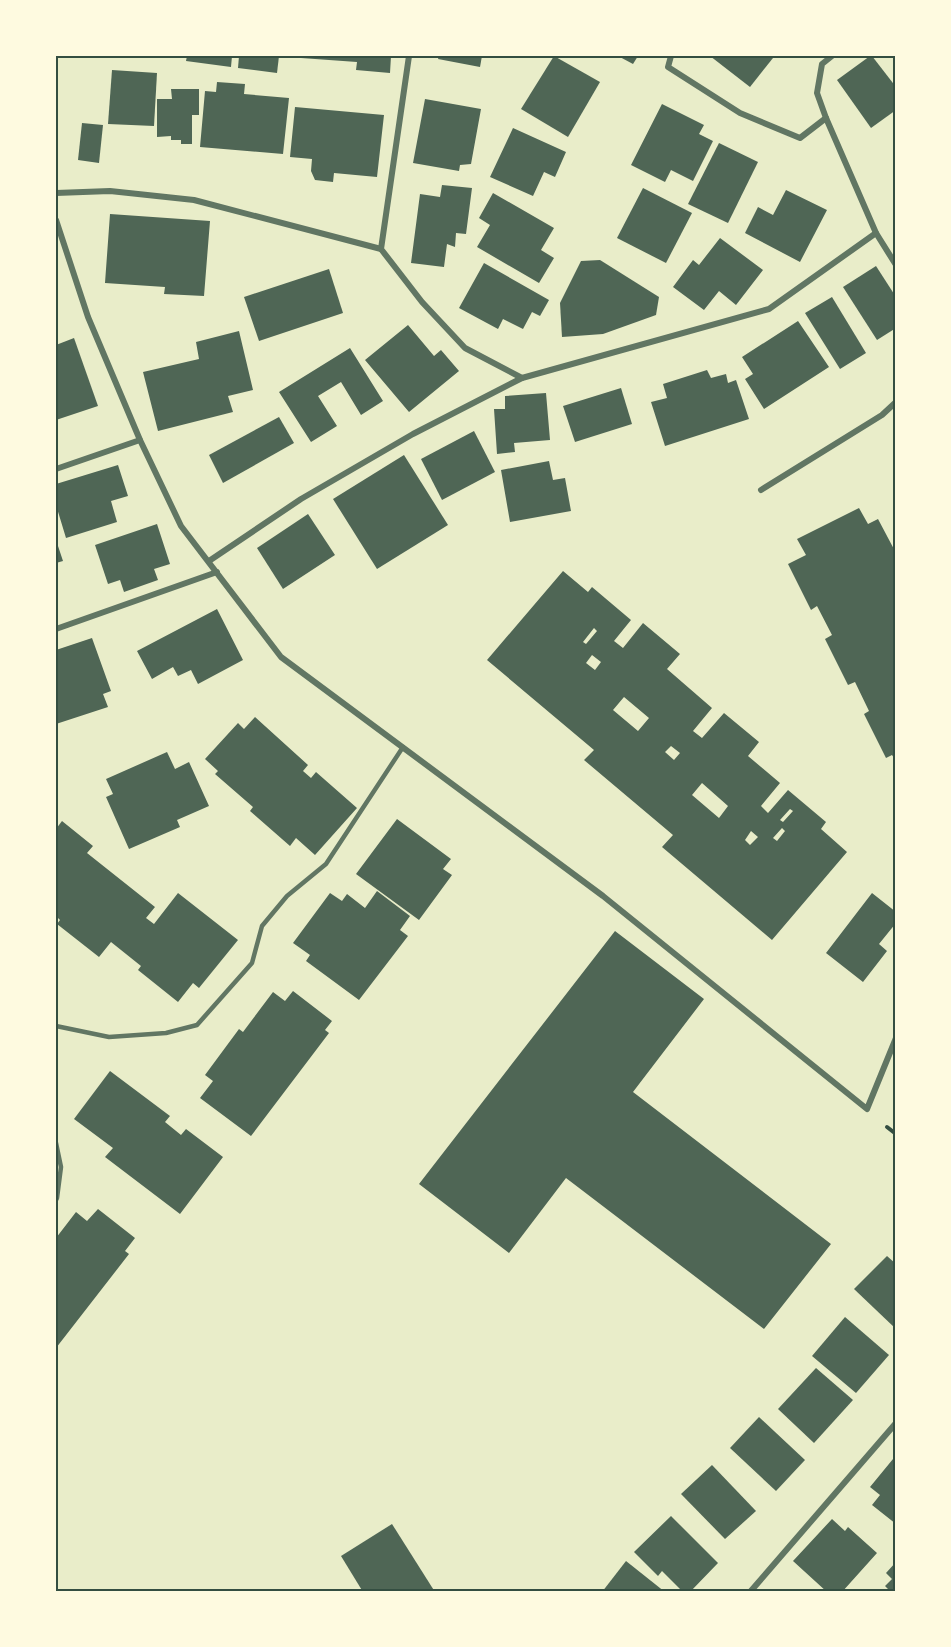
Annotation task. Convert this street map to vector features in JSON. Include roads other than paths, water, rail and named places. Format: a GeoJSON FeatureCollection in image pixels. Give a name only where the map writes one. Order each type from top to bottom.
{"type":"FeatureCollection","features":[{"type":"Feature","properties":{"kind":"street"},"geometry":{"type":"LineString","coordinates":[[381,249],[409,56]]}},
{"type":"Feature","properties":{"kind":"street"},"geometry":{"type":"LineString","coordinates":[[671,56],[668,67],[740,113],[800,138],[826,118]]}},
{"type":"Feature","properties":{"kind":"street"},"geometry":{"type":"LineString","coordinates":[[832,56],[822,64],[817,93],[876,233],[896,265]]}},
{"type":"Feature","properties":{"kind":"street"},"geometry":{"type":"LineString","coordinates":[[56,193],[110,191],[194,200],[381,249],[422,302],[465,348],[522,378]]}},
{"type":"Feature","properties":{"kind":"street"},"geometry":{"type":"LineString","coordinates":[[56,220],[88,317],[140,440],[181,526],[281,657],[603,896],[867,1109],[896,1038]]}},
{"type":"Feature","properties":{"kind":"street"},"geometry":{"type":"LineString","coordinates":[[209,561],[301,499],[412,434],[522,378],[769,309],[876,233]]}},
{"type":"Feature","properties":{"kind":"street"},"geometry":{"type":"LineString","coordinates":[[761,490],[882,415],[896,402]]}},
{"type":"Feature","properties":{"kind":"street"},"geometry":{"type":"LineString","coordinates":[[56,469],[140,440]]}},
{"type":"Feature","properties":{"kind":"street"},"geometry":{"type":"LineString","coordinates":[[56,629],[217,572]]}},
{"type":"Feature","properties":{"kind":"street"},"geometry":{"type":"LineString","coordinates":[[750,1592],[896,1423]]}},
{"type":"Feature","properties":{"kind":"lane"},"geometry":{"type":"LineString","coordinates":[[56,1026],[109,1037],[166,1033],[197,1025],[252,963],[262,926],[287,896],[326,864],[403,747]]}},
{"type":"Feature","properties":{"kind":"lane"},"geometry":{"type":"LineString","coordinates":[[56,1143],[61,1167],[56,1200]]}}]}
